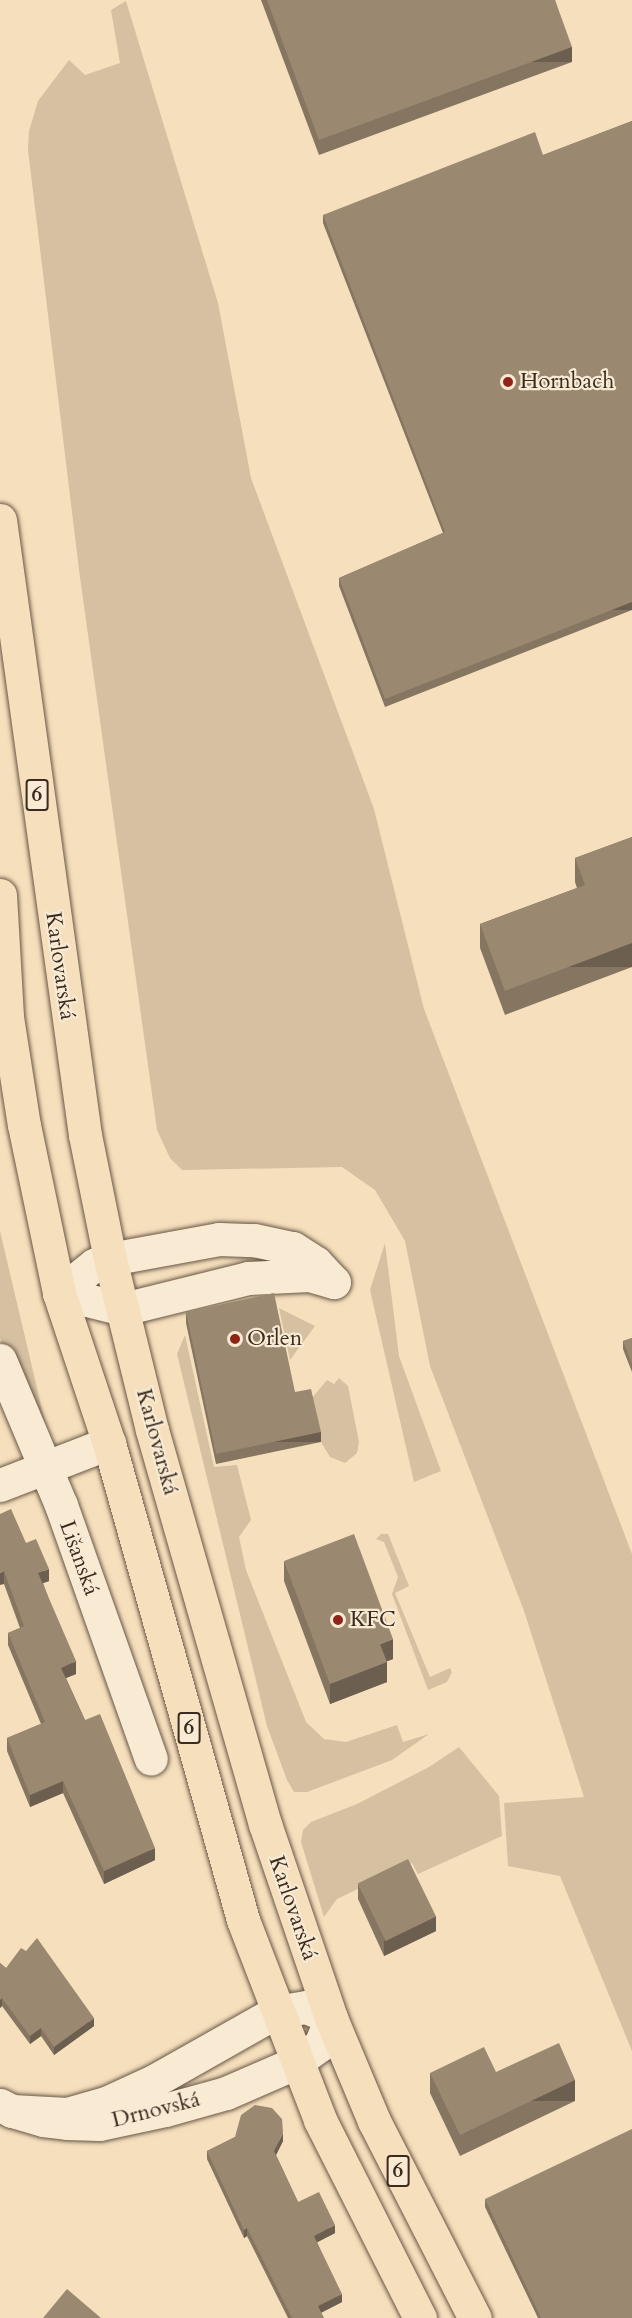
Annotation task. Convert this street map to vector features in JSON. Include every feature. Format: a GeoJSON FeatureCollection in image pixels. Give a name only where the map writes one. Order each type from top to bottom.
{"type":"FeatureCollection","features":[{"type":"Feature","properties":{"kind":"main road","name":"Karlovarská"},"geometry":{"type":"LineString","coordinates":[[0,520],[66,1019],[110,1259],[152,1430],[247,1762],[331,2018],[374,2121],[475,2318]]}},
{"type":"Feature","properties":{"kind":"main road","name":"Karlovarská"},"geometry":{"type":"LineString","coordinates":[[0,895],[7,1017],[24,1125],[59,1293],[109,1443],[243,1920],[295,2063],[381,2247],[420,2318]]}},
{"type":"Feature","properties":{"kind":"street"},"geometry":{"type":"LineString","coordinates":[[219,1239],[254,1240],[293,1248],[316,1263],[334,1282],[309,1275],[248,1278],[123,1309],[59,1293],[94,1265],[110,1259],[219,1239]]}},
{"type":"Feature","properties":{"kind":"street","name":"Lišanská"},"geometry":{"type":"LineString","coordinates":[[0,1360],[45,1468],[151,1759]]}},
{"type":"Feature","properties":{"kind":"street"},"geometry":{"type":"LineString","coordinates":[[0,1485],[109,1443]]}},
{"type":"Feature","properties":{"kind":"street"},"geometry":{"type":"LineString","coordinates":[[276,2012],[306,2007],[331,2018]]}},
{"type":"Feature","properties":{"kind":"street","name":"Drnovská"},"geometry":{"type":"LineString","coordinates":[[6,2108],[67,2114],[106,2103],[156,2080],[276,2012]]}},
{"type":"Feature","properties":{"kind":"street","name":"Drnovská"},"geometry":{"type":"LineString","coordinates":[[6,2108],[68,2123],[129,2119],[226,2093],[295,2063],[321,2044],[331,2018]]}},
{"type":"Feature","properties":{"kind":"shaded area"},"geometry":{"type":"Polygon","coordinates":[[[126,1],[218,303],[251,478],[374,809],[424,1009],[632,1554],[632,2051],[560,1876],[508,1866],[504,1803],[584,1797],[524,1611],[430,1366],[405,1241],[375,1190],[342,1167],[182,1170],[170,1158],[157,1130],[79,570],[28,150],[29,131],[38,101],[69,60],[85,75],[120,63],[111,10],[126,1]]]}},
{"type":"Feature","properties":{"kind":"shaded area"},"geometry":{"type":"Polygon","coordinates":[[[0,1231],[49,1439],[41,1441],[0,1338],[0,1231]]]}},
{"type":"Feature","properties":{"kind":"shaded area"},"geometry":{"type":"Polygon","coordinates":[[[385,1243],[399,1356],[441,1471],[414,1482],[370,1290],[385,1243]]]}},
{"type":"Feature","properties":{"kind":"shaded area"},"geometry":{"type":"Polygon","coordinates":[[[279,1308],[315,1326],[290,1360],[279,1308]]]}},
{"type":"Feature","properties":{"kind":"shaded area"},"geometry":{"type":"Polygon","coordinates":[[[185,1335],[214,1467],[237,1465],[251,1520],[239,1537],[246,1570],[306,1722],[324,1739],[346,1742],[397,1725],[403,1742],[429,1734],[392,1760],[307,1792],[294,1792],[287,1780],[267,1726],[177,1354],[185,1335]]]}},
{"type":"Feature","properties":{"kind":"shaded area"},"geometry":{"type":"Polygon","coordinates":[[[339,1378],[348,1386],[359,1442],[357,1453],[345,1463],[330,1457],[321,1442],[311,1399],[327,1380],[334,1384],[339,1378]]]}},
{"type":"Feature","properties":{"kind":"shaded area"},"geometry":{"type":"Polygon","coordinates":[[[381,1534],[388,1534],[409,1586],[395,1593],[430,1677],[450,1668],[452,1672],[447,1682],[428,1690],[392,1594],[398,1577],[384,1542],[376,1539],[381,1534]]]}},
{"type":"Feature","properties":{"kind":"shaded area"},"geometry":{"type":"Polygon","coordinates":[[[459,1747],[499,1796],[502,1836],[418,1874],[412,1863],[337,1899],[324,1917],[301,1842],[303,1830],[311,1822],[357,1804],[429,1767],[459,1747]]]}},
{"type":"Feature","properties":{"kind":"building"},"geometry":{"type":"Polygon","coordinates":[[[267,0],[555,0],[572,47],[319,140],[267,0]]]}},
{"type":"Feature","properties":{"kind":"building","name":"Hornbach"},"geometry":{"type":"Polygon","coordinates":[[[632,121],[632,602],[385,699],[339,578],[445,532],[323,215],[535,132],[543,155],[632,121]]]}},
{"type":"Feature","properties":{"kind":"building"},"geometry":{"type":"Polygon","coordinates":[[[632,837],[632,943],[505,991],[480,924],[585,885],[575,858],[632,837]]]}},
{"type":"Feature","properties":{"kind":"building"},"geometry":{"type":"Polygon","coordinates":[[[274,1293],[295,1392],[311,1389],[321,1432],[216,1454],[186,1312],[274,1293]]]}},
{"type":"Feature","properties":{"kind":"building"},"geometry":{"type":"Polygon","coordinates":[[[632,1338],[632,1364],[623,1341],[632,1338]]]}},
{"type":"Feature","properties":{"kind":"building"},"geometry":{"type":"Polygon","coordinates":[[[11,1509],[26,1543],[36,1539],[49,1569],[38,1573],[76,1661],[61,1668],[85,1720],[100,1714],[155,1848],[104,1871],[63,1781],[30,1795],[7,1738],[45,1722],[8,1633],[24,1626],[4,1571],[0,1573],[0,1514],[11,1509]]]}},
{"type":"Feature","properties":{"kind":"building","name":"KFC"},"geometry":{"type":"Polygon","coordinates":[[[354,1534],[393,1639],[380,1644],[387,1662],[330,1684],[284,1561],[354,1534]]]}},
{"type":"Feature","properties":{"kind":"building"},"geometry":{"type":"Polygon","coordinates":[[[408,1859],[436,1917],[386,1941],[358,1884],[408,1859]]]}},
{"type":"Feature","properties":{"kind":"building"},"geometry":{"type":"Polygon","coordinates":[[[37,1938],[94,2018],[54,2047],[41,2028],[30,2036],[2,1998],[0,2000],[0,1963],[6,1968],[21,1948],[26,1951],[37,1938]]]}},
{"type":"Feature","properties":{"kind":"building"},"geometry":{"type":"Polygon","coordinates":[[[559,2043],[575,2080],[460,2135],[430,2073],[484,2047],[496,2072],[559,2043]]]}},
{"type":"Feature","properties":{"kind":"building"},"geometry":{"type":"Polygon","coordinates":[[[255,2105],[272,2108],[282,2119],[283,2133],[274,2151],[298,2202],[319,2192],[335,2225],[314,2236],[342,2294],[318,2306],[324,2318],[292,2318],[247,2228],[244,2230],[207,2151],[235,2137],[241,2115],[255,2105]]]}},
{"type":"Feature","properties":{"kind":"building"},"geometry":{"type":"Polygon","coordinates":[[[632,2129],[632,2318],[541,2318],[485,2199],[632,2129]]]}},
{"type":"Feature","properties":{"kind":"building"},"geometry":{"type":"Polygon","coordinates":[[[67,2289],[101,2318],[43,2318],[67,2289]]]}},
{"type":"Feature","properties":{"kind":"place","name":"Hornbach"},"geometry":{"type":"Point","coordinates":[508,382]}},
{"type":"Feature","properties":{"kind":"place","name":"Orlen"},"geometry":{"type":"Point","coordinates":[235,1339]}},
{"type":"Feature","properties":{"kind":"place","name":"KFC"},"geometry":{"type":"Point","coordinates":[338,1620]}}]}
